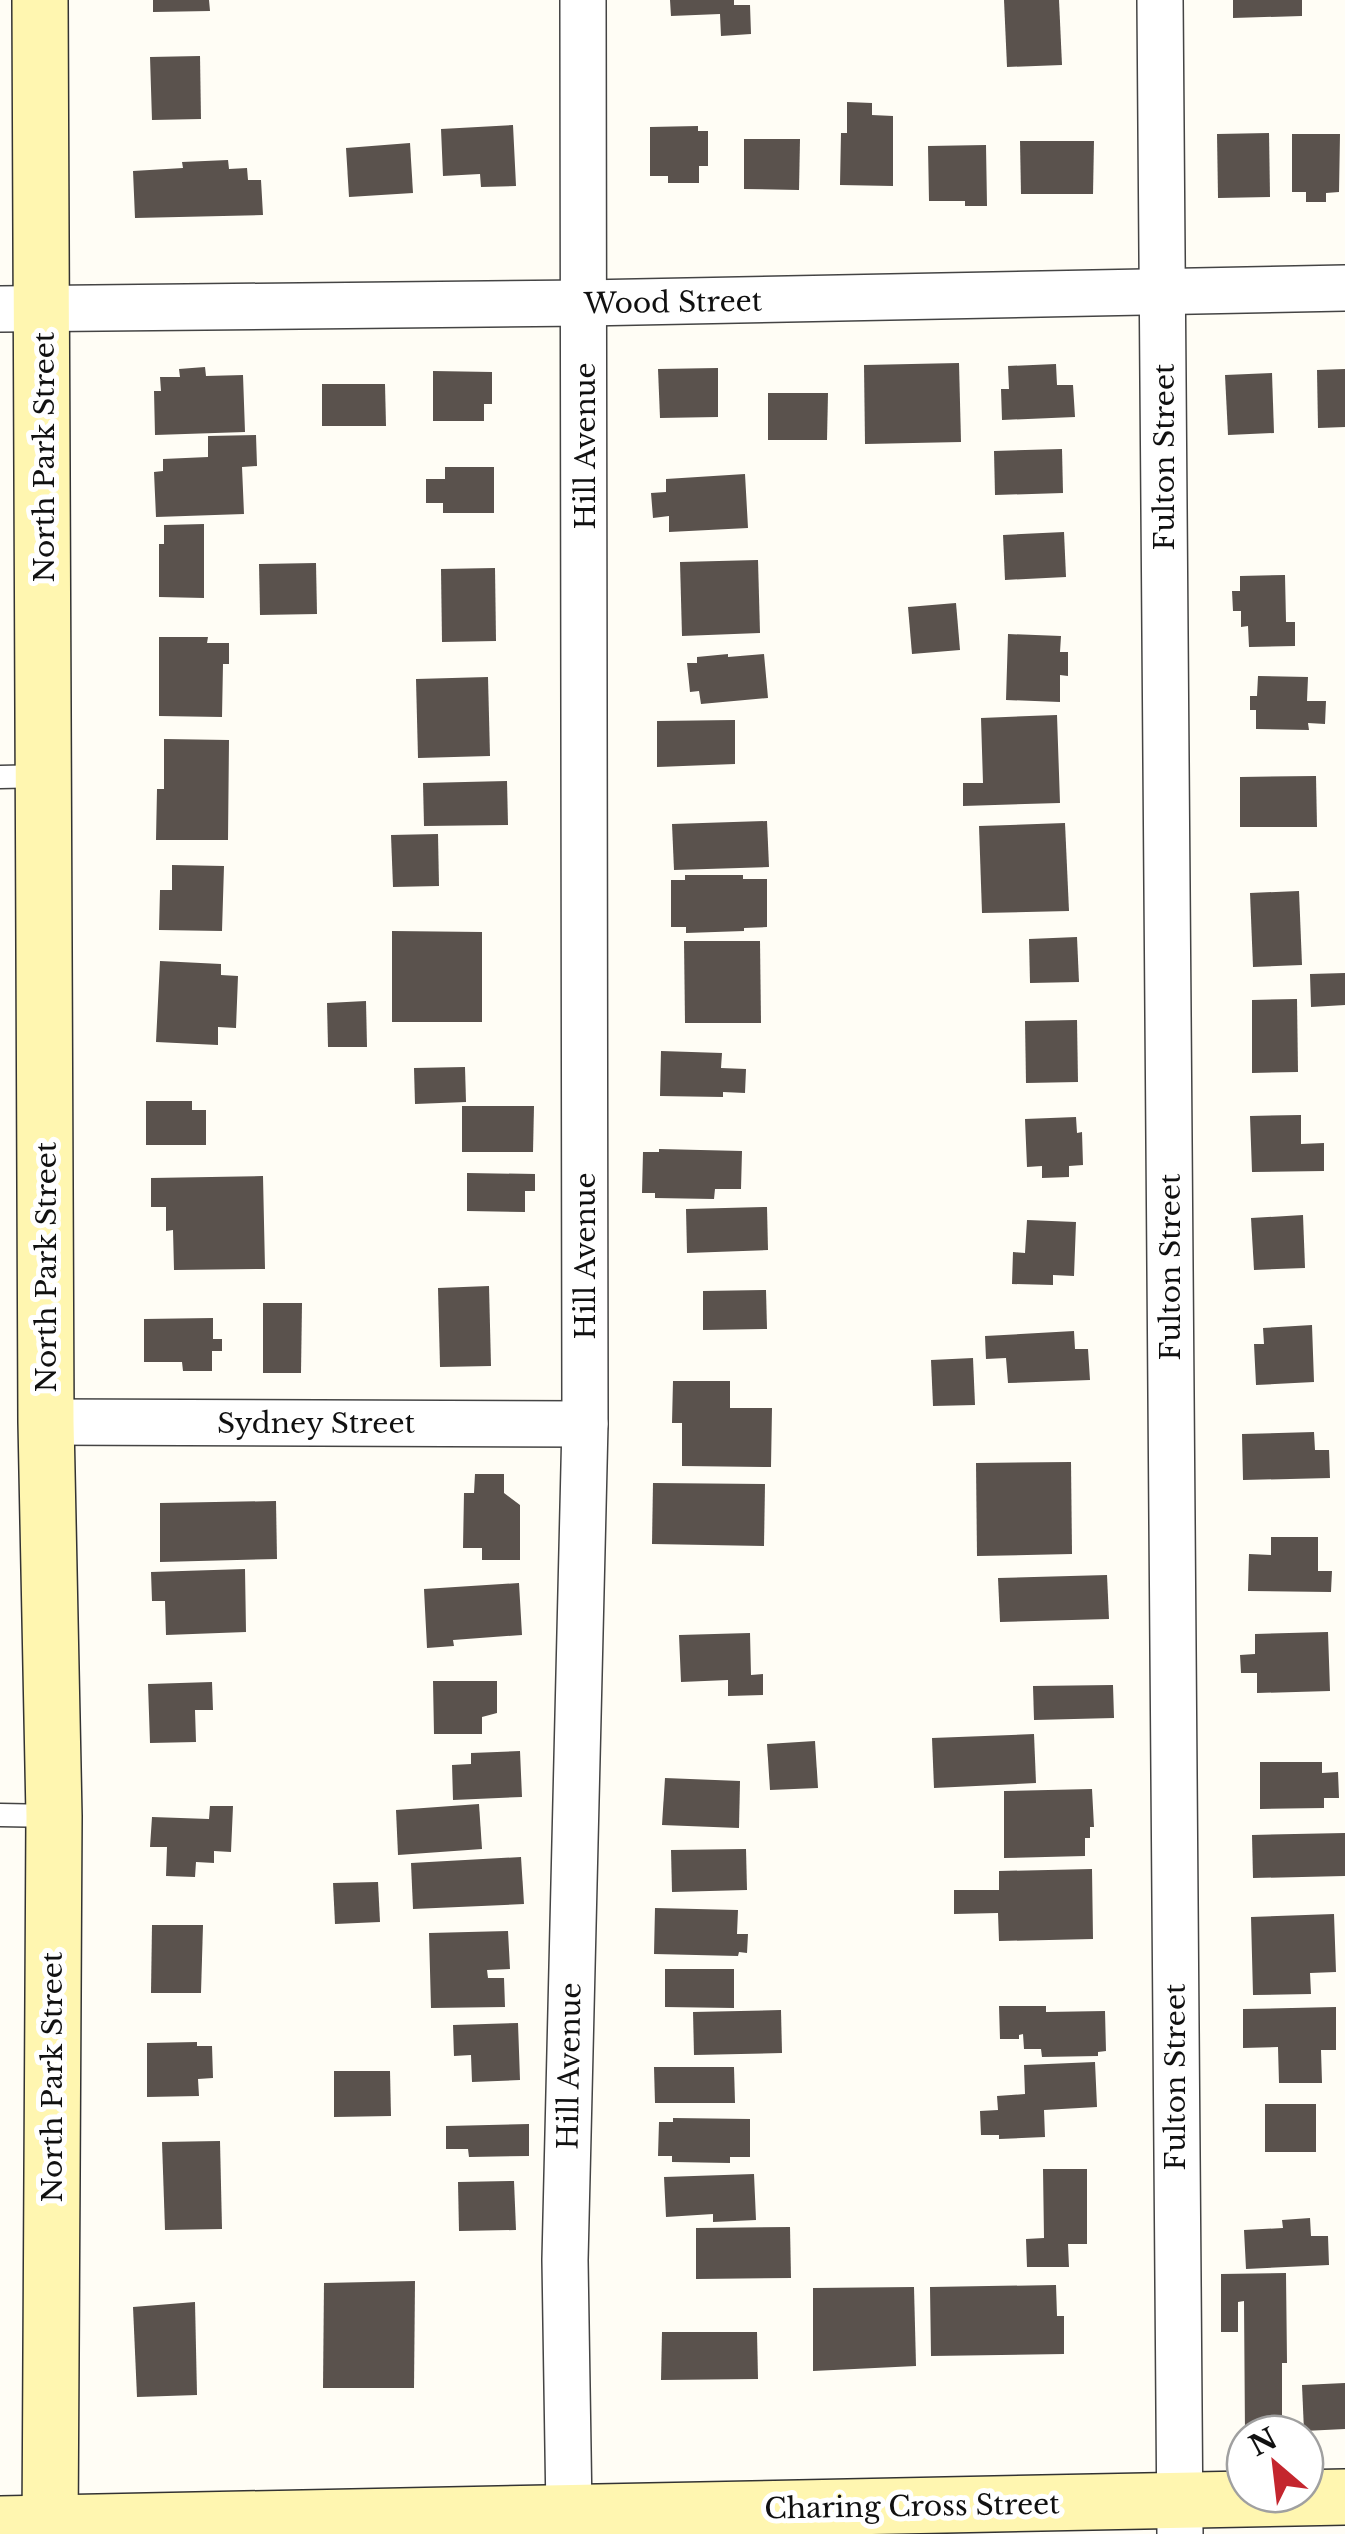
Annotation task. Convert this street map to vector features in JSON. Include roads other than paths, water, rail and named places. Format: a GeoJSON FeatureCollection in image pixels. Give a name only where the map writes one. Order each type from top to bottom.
{"type":"FeatureCollection","features":[{"type":"Feature","properties":{"kind":"main road","name":"North Park Street"},"geometry":{"type":"LineString","coordinates":[[34,2527],[54,1816],[46,1422],[23,776],[22,308],[40,0]]}},
{"type":"Feature","properties":{"kind":"main road","name":"Charing Cross Street"},"geometry":{"type":"LineString","coordinates":[[34,2527],[569,2512],[1180,2517],[1345,2497]]}},
{"type":"Feature","properties":{"kind":"street","name":"Hill Avenue"},"geometry":{"type":"LineString","coordinates":[[569,2512],[565,2260],[586,1424],[583,0]]}},
{"type":"Feature","properties":{"kind":"street","name":"Fulton Street"},"geometry":{"type":"LineString","coordinates":[[1160,0],[1180,2517]]}},
{"type":"Feature","properties":{"kind":"street","name":"Wood Street"},"geometry":{"type":"LineString","coordinates":[[22,308],[585,303],[1345,288]]}},
{"type":"Feature","properties":{"kind":"street","name":"Sydney Street"},"geometry":{"type":"LineString","coordinates":[[46,1422],[586,1424]]}},
{"type":"Feature","properties":{"kind":"lane"},"geometry":{"type":"LineString","coordinates":[[0,1815],[54,1816]]}}]}
